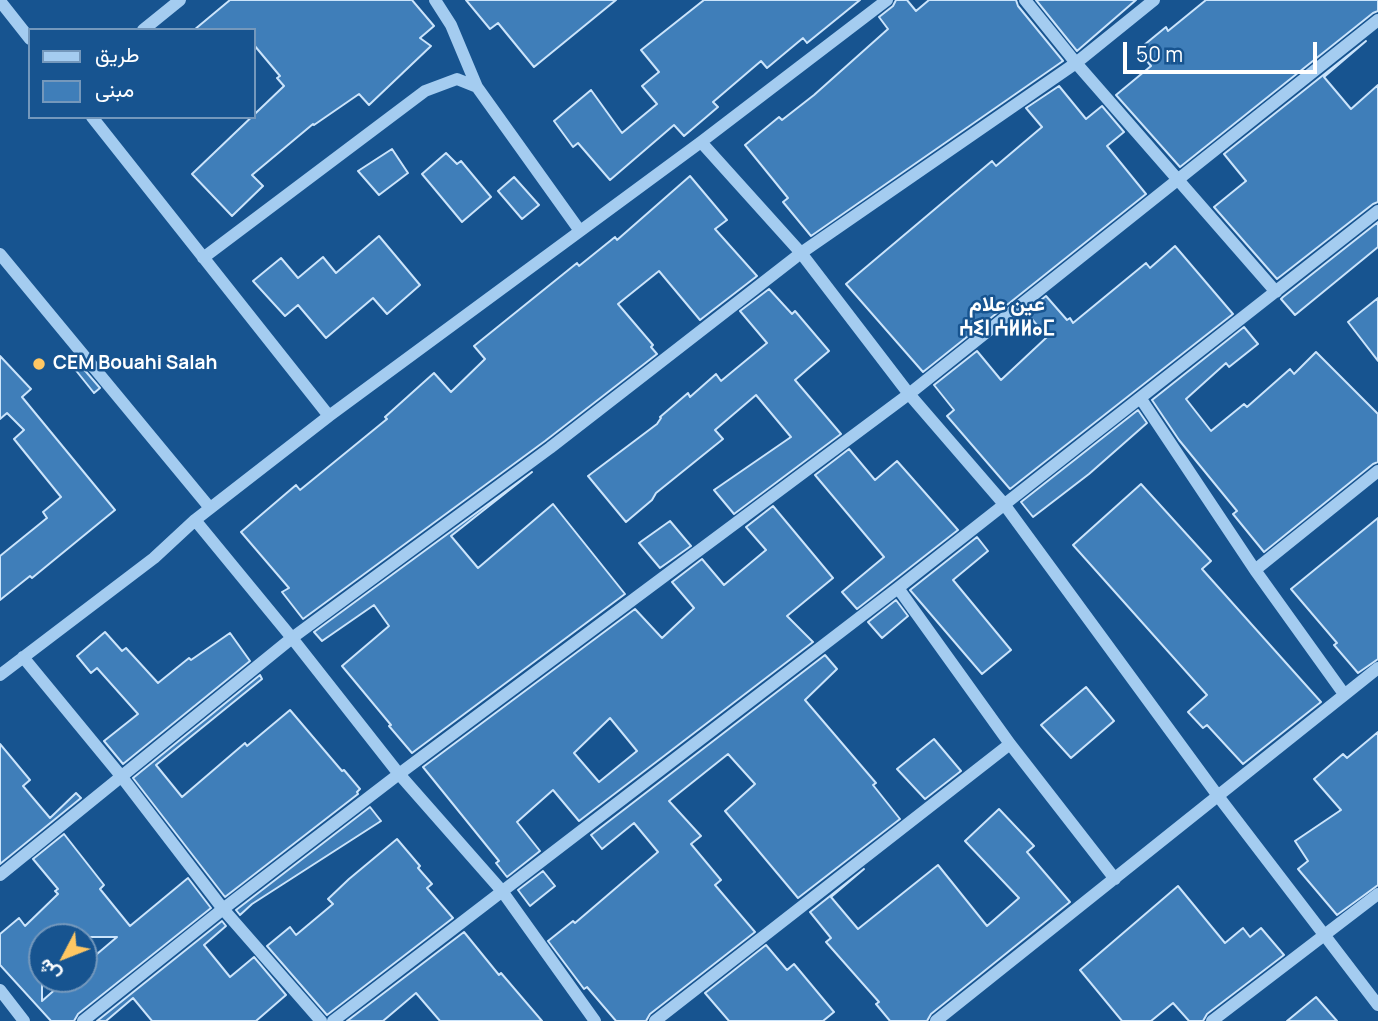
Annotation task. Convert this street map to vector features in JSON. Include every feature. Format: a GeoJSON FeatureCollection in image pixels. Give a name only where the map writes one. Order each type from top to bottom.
{"type":"FeatureCollection","features":[{"type":"Feature","properties":{"kind":"street"},"geometry":{"type":"LineString","coordinates":[[145,28],[180,0]]}},
{"type":"Feature","properties":{"kind":"street"},"geometry":{"type":"LineString","coordinates":[[435,0],[451,25],[477,87],[580,230]]}},
{"type":"Feature","properties":{"kind":"street"},"geometry":{"type":"LineString","coordinates":[[0,675],[154,558],[195,520],[329,416],[701,142],[887,0]]}},
{"type":"Feature","properties":{"kind":"street"},"geometry":{"type":"LineString","coordinates":[[1025,0],[1076,63],[1276,292]]}},
{"type":"Feature","properties":{"kind":"street"},"geometry":{"type":"LineString","coordinates":[[0,875],[292,638],[550,448],[801,253],[1076,63],[1154,0]]}},
{"type":"Feature","properties":{"kind":"street"},"geometry":{"type":"LineString","coordinates":[[0,1],[28,36]]}},
{"type":"Feature","properties":{"kind":"street"},"geometry":{"type":"LineString","coordinates":[[83,1021],[399,774],[909,394],[1378,20]]}},
{"type":"Feature","properties":{"kind":"street"},"geometry":{"type":"LineString","coordinates":[[203,258],[425,91],[457,79],[477,87]]}},
{"type":"Feature","properties":{"kind":"street"},"geometry":{"type":"LineString","coordinates":[[94,119],[329,416]]}},
{"type":"Feature","properties":{"kind":"street"},"geometry":{"type":"LineString","coordinates":[[701,142],[801,253],[909,394],[1004,504],[1218,796],[1378,1004]]}},
{"type":"Feature","properties":{"kind":"street"},"geometry":{"type":"LineString","coordinates":[[333,1021],[898,588],[1378,211]]}},
{"type":"Feature","properties":{"kind":"street"},"geometry":{"type":"LineString","coordinates":[[0,254],[210,508]]}},
{"type":"Feature","properties":{"kind":"street"},"geometry":{"type":"LineString","coordinates":[[1141,399],[1255,570],[1344,694]]}},
{"type":"Feature","properties":{"kind":"street"},"geometry":{"type":"LineString","coordinates":[[1255,570],[1378,471]]}},
{"type":"Feature","properties":{"kind":"street"},"geometry":{"type":"LineString","coordinates":[[195,520],[399,774],[502,891],[595,1021]]}},
{"type":"Feature","properties":{"kind":"street"},"geometry":{"type":"LineString","coordinates":[[898,588],[1010,744],[1115,879]]}},
{"type":"Feature","properties":{"kind":"street"},"geometry":{"type":"LineString","coordinates":[[23,657],[121,776],[223,909],[321,1021]]}},
{"type":"Feature","properties":{"kind":"street"},"geometry":{"type":"LineString","coordinates":[[936,1021],[1378,668]]}},
{"type":"Feature","properties":{"kind":"street"},"geometry":{"type":"LineString","coordinates":[[655,1021],[1010,744]]}},
{"type":"Feature","properties":{"kind":"street"},"geometry":{"type":"LineString","coordinates":[[1212,1021],[1378,894]]}},
{"type":"Feature","properties":{"kind":"street"},"geometry":{"type":"LineString","coordinates":[[0,990],[24,1021]]}},
{"type":"Feature","properties":{"kind":"building"},"geometry":{"type":"Polygon","coordinates":[[[230,0],[412,0],[434,26],[420,38],[431,46],[369,105],[359,94],[313,124],[252,175],[263,186],[232,216],[192,174],[250,119],[256,119],[256,113],[284,86],[277,78],[280,76],[256,47],[256,28],[196,28],[230,0]]]}},
{"type":"Feature","properties":{"kind":"building"},"geometry":{"type":"Polygon","coordinates":[[[466,0],[616,0],[534,67],[498,23],[490,29],[466,0]]]}},
{"type":"Feature","properties":{"kind":"building"},"geometry":{"type":"Polygon","coordinates":[[[704,0],[860,0],[807,43],[803,38],[767,68],[761,61],[713,102],[718,107],[684,136],[674,125],[610,180],[578,143],[573,147],[554,121],[591,90],[622,133],[657,104],[642,86],[659,72],[641,50],[704,0]]]}},
{"type":"Feature","properties":{"kind":"building"},"geometry":{"type":"Polygon","coordinates":[[[896,0],[907,0],[916,11],[929,0],[1016,0],[1063,61],[811,236],[783,202],[788,198],[745,145],[779,117],[782,120],[814,95],[888,29],[879,17],[893,6],[896,0]]]}},
{"type":"Feature","properties":{"kind":"building"},"geometry":{"type":"Polygon","coordinates":[[[1036,0],[1136,0],[1077,51],[1036,0]]]}},
{"type":"Feature","properties":{"kind":"building"},"geometry":{"type":"Polygon","coordinates":[[[1206,0],[1378,0],[1378,11],[1180,167],[1116,95],[1151,66],[1138,50],[1166,27],[1168,31],[1206,0]]]}},
{"type":"Feature","properties":{"kind":"building"},"geometry":{"type":"Polygon","coordinates":[[[1366,41],[1324,77],[1351,109],[1378,85],[1378,202],[1277,279],[1214,207],[1246,181],[1224,154],[1366,41]]]}},
{"type":"Feature","properties":{"kind":"building"},"geometry":{"type":"Polygon","coordinates":[[[1059,86],[1086,119],[1102,106],[1124,132],[1107,146],[1146,194],[923,372],[846,284],[992,161],[996,166],[1042,127],[1026,108],[1059,86]]]}},
{"type":"Feature","properties":{"kind":"building"},"geometry":{"type":"Polygon","coordinates":[[[392,149],[408,173],[379,195],[358,171],[392,149]]]}},
{"type":"Feature","properties":{"kind":"building"},"geometry":{"type":"Polygon","coordinates":[[[446,153],[457,164],[461,161],[491,197],[462,222],[422,174],[446,153]]]}},
{"type":"Feature","properties":{"kind":"building"},"geometry":{"type":"Polygon","coordinates":[[[690,176],[727,220],[715,229],[757,276],[700,320],[659,271],[618,304],[653,345],[651,347],[657,354],[545,441],[303,619],[282,592],[289,588],[241,532],[296,485],[300,490],[387,419],[385,417],[434,373],[451,392],[485,359],[474,346],[577,263],[579,266],[615,237],[617,240],[690,176]]]}},
{"type":"Feature","properties":{"kind":"building"},"geometry":{"type":"Polygon","coordinates":[[[514,177],[539,205],[522,219],[498,191],[514,177]]]}},
{"type":"Feature","properties":{"kind":"building"},"geometry":{"type":"Polygon","coordinates":[[[1378,222],[1378,247],[1295,315],[1281,299],[1378,222]]]}},
{"type":"Feature","properties":{"kind":"building"},"geometry":{"type":"Polygon","coordinates":[[[379,236],[420,285],[387,314],[373,298],[326,338],[298,305],[285,316],[253,281],[281,258],[298,278],[323,257],[336,273],[379,236]]]}},
{"type":"Feature","properties":{"kind":"building"},"geometry":{"type":"Polygon","coordinates":[[[1175,246],[1233,314],[1010,489],[947,416],[954,410],[934,385],[977,351],[1001,380],[1047,337],[1026,312],[1046,296],[1067,320],[1070,318],[1073,323],[1146,263],[1150,268],[1175,246]]]}},
{"type":"Feature","properties":{"kind":"building"},"geometry":{"type":"Polygon","coordinates":[[[769,289],[792,314],[795,311],[829,351],[795,380],[841,434],[734,514],[714,490],[791,437],[756,395],[715,430],[723,439],[656,493],[652,500],[626,522],[588,476],[657,424],[660,417],[688,393],[690,397],[716,374],[721,381],[767,343],[740,311],[769,289]]]}},
{"type":"Feature","properties":{"kind":"building"},"geometry":{"type":"Polygon","coordinates":[[[1378,298],[1378,361],[1348,322],[1378,298]]]}},
{"type":"Feature","properties":{"kind":"building"},"geometry":{"type":"Polygon","coordinates":[[[1244,327],[1258,344],[1229,367],[1226,363],[1186,399],[1211,431],[1244,404],[1247,407],[1290,369],[1294,374],[1316,352],[1378,414],[1378,462],[1264,552],[1233,514],[1237,511],[1179,440],[1152,400],[1244,327]]]}},
{"type":"Feature","properties":{"kind":"building"},"geometry":{"type":"Polygon","coordinates":[[[0,356],[31,389],[22,397],[115,510],[32,578],[30,576],[0,600],[0,556],[47,518],[43,512],[61,497],[14,439],[24,430],[7,413],[0,419],[0,356]]]}},
{"type":"Feature","properties":{"kind":"building"},"geometry":{"type":"Polygon","coordinates":[[[75,359],[100,388],[94,393],[70,363],[75,359]]]}},
{"type":"Feature","properties":{"kind":"building"},"geometry":{"type":"Polygon","coordinates":[[[1138,410],[1147,423],[1089,474],[1033,517],[1021,502],[1138,410]]]}},
{"type":"Feature","properties":{"kind":"building"},"geometry":{"type":"Polygon","coordinates":[[[849,449],[875,480],[897,461],[958,530],[857,609],[842,592],[884,557],[815,475],[849,449]]]}},
{"type":"Feature","properties":{"kind":"building"},"geometry":{"type":"Polygon","coordinates":[[[532,472],[451,536],[478,568],[553,504],[625,594],[412,753],[342,666],[389,626],[374,605],[322,641],[314,632],[532,472]]]}},
{"type":"Feature","properties":{"kind":"building"},"geometry":{"type":"Polygon","coordinates":[[[1141,484],[1211,561],[1202,569],[1321,702],[1243,764],[1207,725],[1203,728],[1188,712],[1207,695],[1073,545],[1141,484]]]}},
{"type":"Feature","properties":{"kind":"building"},"geometry":{"type":"Polygon","coordinates":[[[773,506],[833,578],[787,616],[813,642],[579,821],[553,790],[517,822],[540,851],[507,877],[496,863],[499,861],[423,767],[635,609],[662,638],[694,608],[672,582],[702,559],[724,585],[766,550],[746,527],[773,506]],[[610,718],[574,753],[599,782],[637,751],[610,718]]]}},
{"type":"Feature","properties":{"kind":"building"},"geometry":{"type":"Polygon","coordinates":[[[1378,518],[1378,659],[1358,673],[1334,645],[1337,643],[1291,589],[1378,518]]]}},
{"type":"Feature","properties":{"kind":"building"},"geometry":{"type":"Polygon","coordinates":[[[670,521],[691,546],[660,568],[639,543],[670,521]]]}},
{"type":"Feature","properties":{"kind":"building"},"geometry":{"type":"Polygon","coordinates":[[[977,537],[988,551],[953,580],[1011,650],[982,674],[910,590],[977,537]]]}},
{"type":"Feature","properties":{"kind":"building"},"geometry":{"type":"Polygon","coordinates":[[[896,600],[908,616],[882,638],[868,622],[896,600]]]}},
{"type":"Feature","properties":{"kind":"building"},"geometry":{"type":"Polygon","coordinates":[[[105,632],[122,651],[126,648],[158,683],[189,658],[191,660],[230,633],[250,661],[123,764],[104,741],[138,714],[97,668],[91,673],[77,656],[105,632]]]}},
{"type":"Feature","properties":{"kind":"building"},"geometry":{"type":"Polygon","coordinates":[[[825,655],[837,669],[805,700],[876,783],[873,785],[900,819],[798,898],[725,811],[755,784],[728,754],[669,801],[701,836],[691,844],[721,880],[715,885],[755,932],[650,1014],[646,1021],[616,1021],[587,987],[584,989],[548,941],[573,921],[575,923],[658,852],[634,823],[602,849],[591,835],[825,655]]]}},
{"type":"Feature","properties":{"kind":"building"},"geometry":{"type":"Polygon","coordinates":[[[260,675],[262,679],[156,765],[182,797],[245,743],[247,746],[290,710],[360,789],[358,794],[225,897],[133,778],[260,675]]]}},
{"type":"Feature","properties":{"kind":"building"},"geometry":{"type":"Polygon","coordinates":[[[1086,687],[1114,721],[1071,758],[1041,725],[1086,687]]]}},
{"type":"Feature","properties":{"kind":"building"},"geometry":{"type":"Polygon","coordinates":[[[1378,732],[1378,885],[1337,915],[1298,869],[1308,861],[1295,841],[1341,810],[1314,779],[1343,754],[1347,758],[1378,732]]]}},
{"type":"Feature","properties":{"kind":"building"},"geometry":{"type":"Polygon","coordinates":[[[934,739],[961,771],[925,799],[897,769],[934,739]]]}},
{"type":"Feature","properties":{"kind":"building"},"geometry":{"type":"Polygon","coordinates":[[[0,744],[30,780],[23,786],[50,818],[76,793],[81,798],[0,864],[0,744]]]}},
{"type":"Feature","properties":{"kind":"building"},"geometry":{"type":"Polygon","coordinates":[[[370,807],[381,821],[252,904],[240,915],[236,910],[370,807]]]}},
{"type":"Feature","properties":{"kind":"building"},"geometry":{"type":"Polygon","coordinates":[[[999,809],[1034,846],[1027,852],[1070,902],[931,1014],[927,1021],[890,1021],[876,1004],[879,1002],[826,942],[831,938],[810,912],[864,869],[831,897],[858,929],[938,865],[987,926],[1019,898],[965,841],[999,809]]]}},
{"type":"Feature","properties":{"kind":"building"},"geometry":{"type":"Polygon","coordinates":[[[64,834],[104,885],[100,889],[130,926],[188,878],[211,908],[78,1014],[74,1021],[51,1021],[0,965],[0,934],[19,918],[25,926],[28,923],[28,993],[42,993],[42,1001],[51,993],[98,993],[98,953],[117,937],[98,937],[98,923],[28,923],[58,894],[55,891],[58,889],[33,859],[64,834]]]}},
{"type":"Feature","properties":{"kind":"building"},"geometry":{"type":"Polygon","coordinates":[[[397,839],[432,884],[427,888],[453,918],[327,1015],[267,946],[290,927],[296,935],[333,904],[328,899],[349,879],[397,839]]]}},
{"type":"Feature","properties":{"kind":"building"},"geometry":{"type":"Polygon","coordinates":[[[543,871],[555,886],[530,906],[518,890],[543,871]]]}},
{"type":"Feature","properties":{"kind":"building"},"geometry":{"type":"Polygon","coordinates":[[[1178,886],[1225,943],[1243,928],[1250,937],[1261,928],[1284,955],[1207,1014],[1203,1021],[1189,1021],[1173,1003],[1151,1021],[1122,1021],[1080,970],[1178,886]]]}},
{"type":"Feature","properties":{"kind":"building"},"geometry":{"type":"Polygon","coordinates":[[[222,921],[226,926],[204,945],[230,977],[254,957],[286,995],[256,1021],[152,1021],[133,998],[106,1021],[97,1021],[222,921]]]}},
{"type":"Feature","properties":{"kind":"building"},"geometry":{"type":"Polygon","coordinates":[[[464,932],[542,1021],[440,1021],[416,993],[383,1021],[347,1021],[464,932]]]}},
{"type":"Feature","properties":{"kind":"building"},"geometry":{"type":"Polygon","coordinates":[[[766,945],[787,970],[794,964],[834,1012],[823,1021],[729,1021],[705,993],[766,945]]]}},
{"type":"Feature","properties":{"kind":"building"},"geometry":{"type":"Polygon","coordinates":[[[1316,997],[1337,1021],[1287,1021],[1316,997]]]}},
{"type":"Feature","properties":{"kind":"place","name":"CEM Bouahi Salah"},"geometry":{"type":"Point","coordinates":[39,364]}},
{"type":"Feature","properties":{"kind":"district","name":"عين علام ⵄⵉⵏ ⵄⵍⵍⴰⵎ"},"geometry":{"type":"Point","coordinates":[1007,317]}}]}
